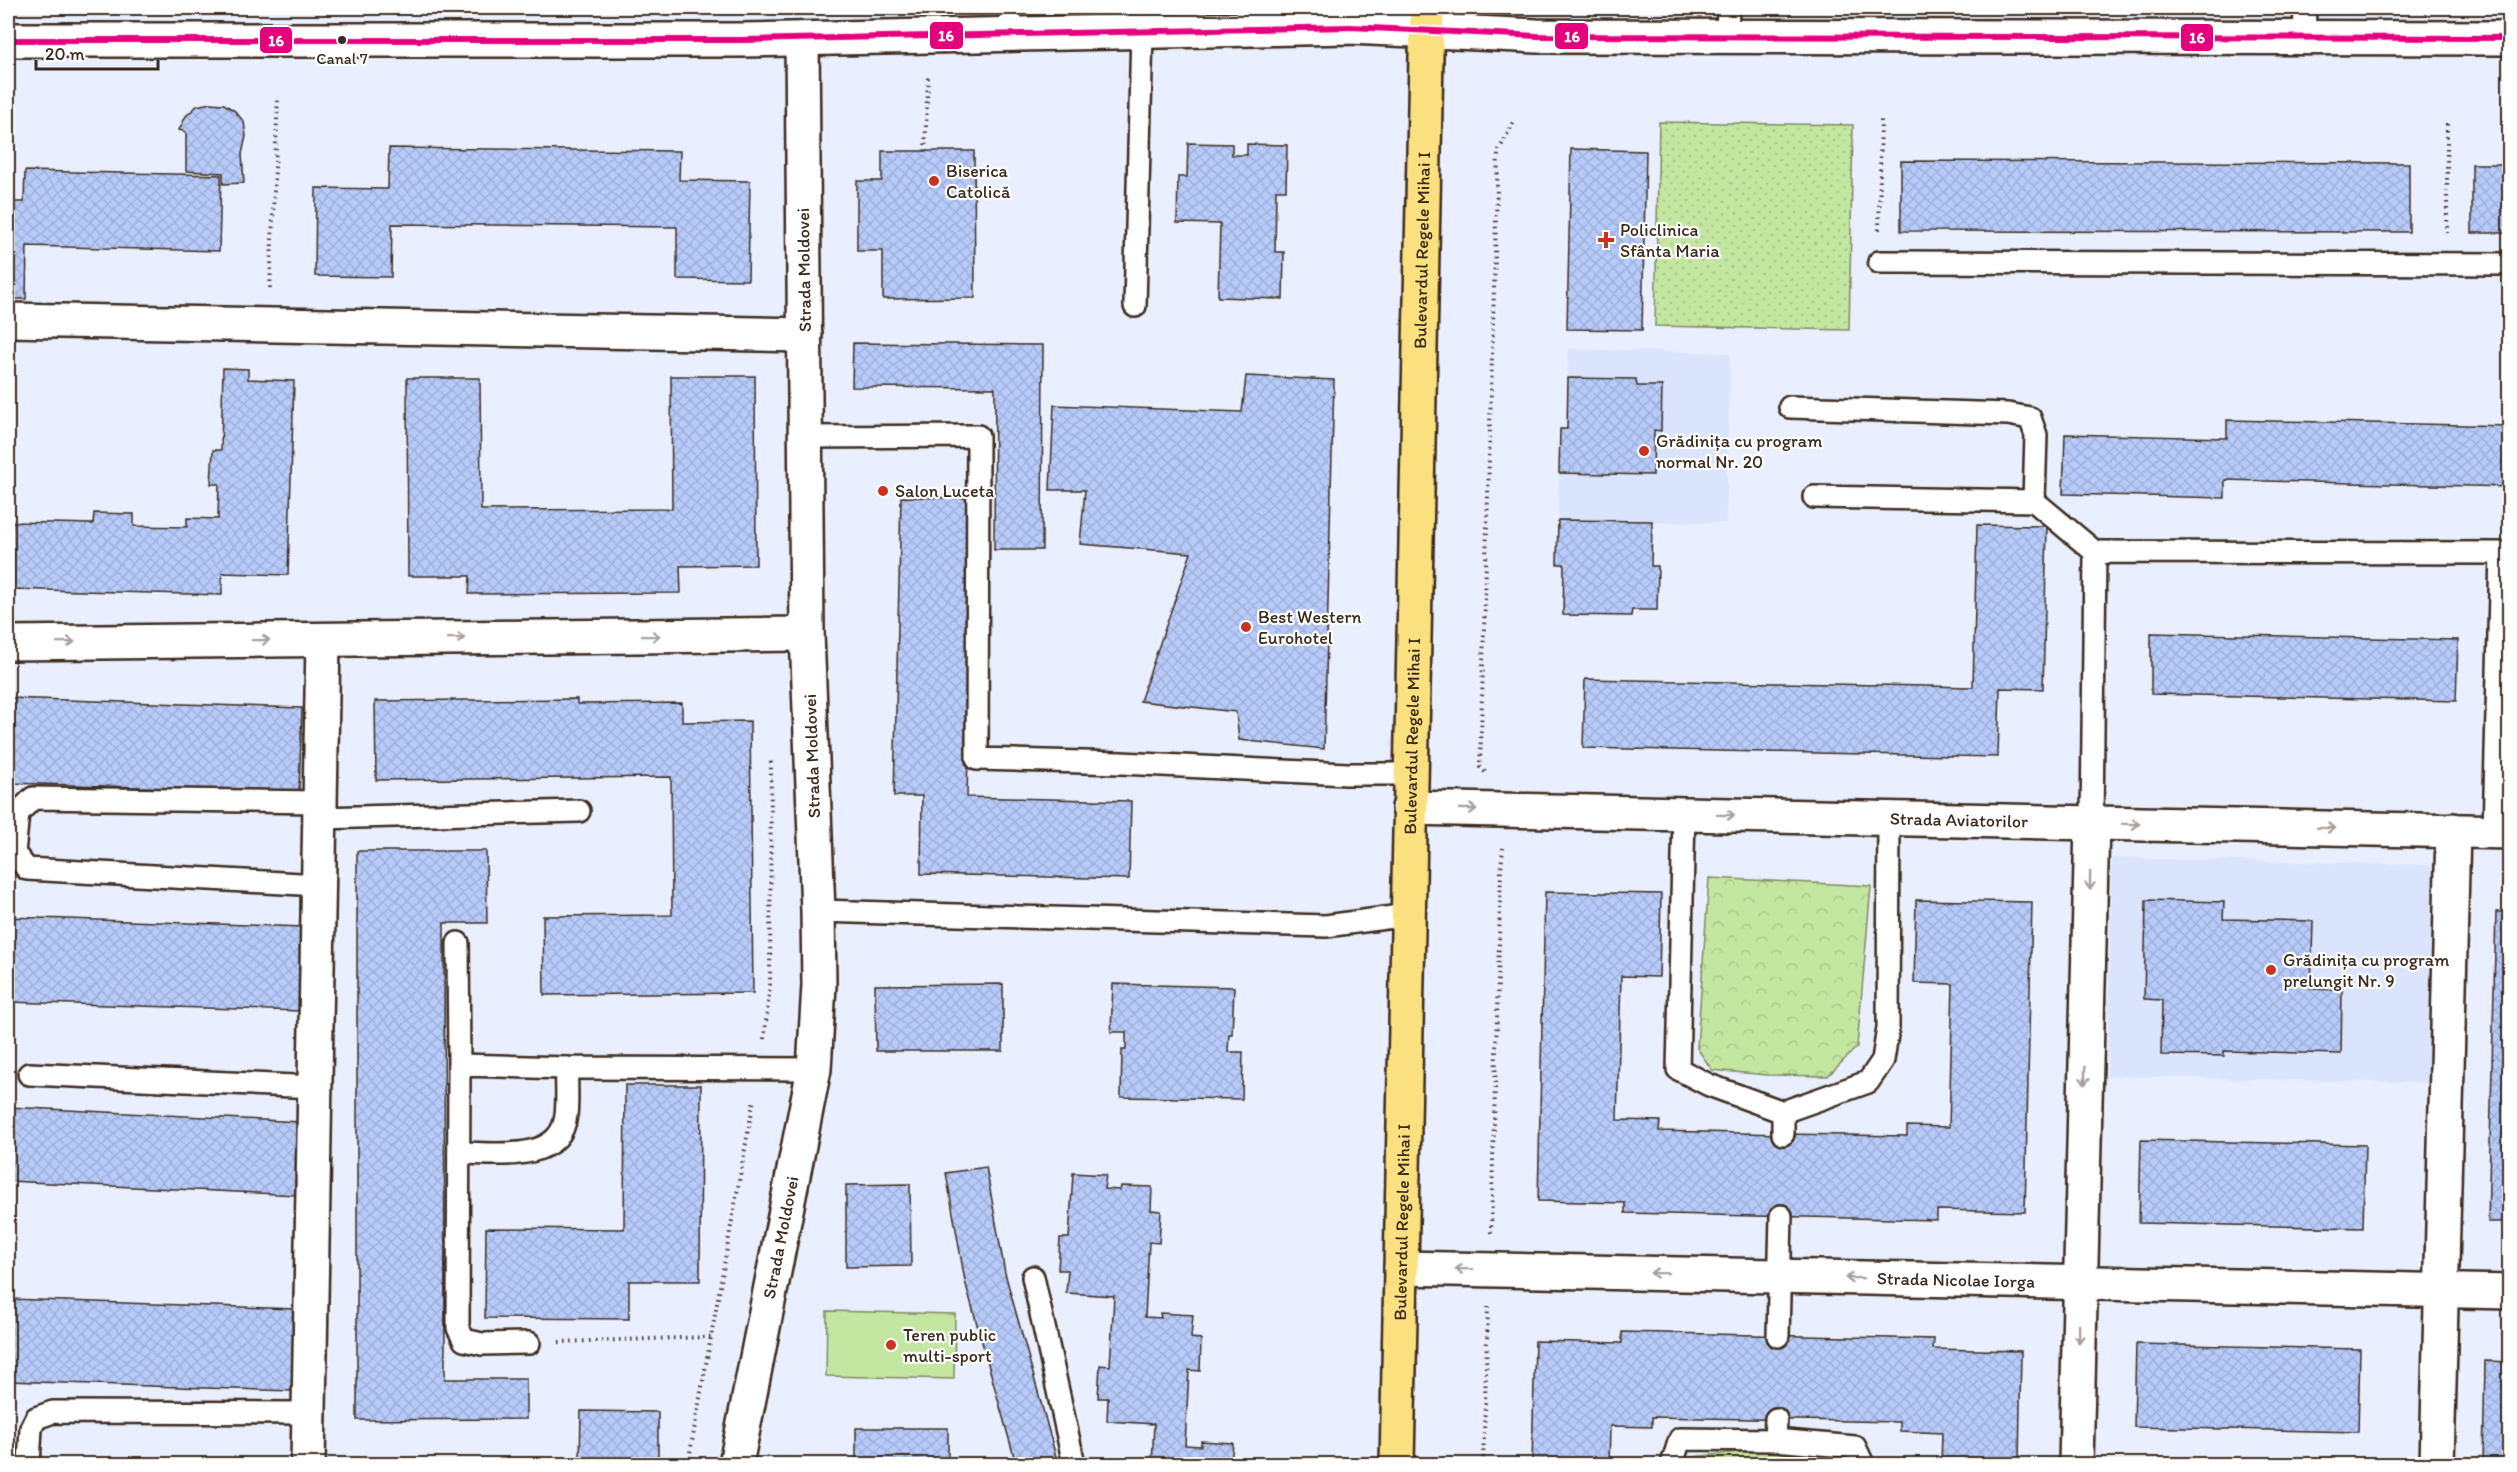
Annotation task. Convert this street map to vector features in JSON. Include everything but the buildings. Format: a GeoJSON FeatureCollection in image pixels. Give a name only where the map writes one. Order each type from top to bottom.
{"type":"FeatureCollection","features":[{"type":"Feature","properties":{"kind":"main road","name":"Bulevardul Regele Mihai I"},"geometry":{"type":"LineString","coordinates":[[1397,1464],[1426,18]]}},
{"type":"Feature","properties":{"kind":"street"},"geometry":{"type":"LineString","coordinates":[[8,40],[295,42],[802,39],[1011,21],[1142,31],[1350,27],[1426,18],[1537,36],[1727,22],[2305,23],[2510,38]]}},
{"type":"Feature","properties":{"kind":"street","name":"Strada Moldovei"},"geometry":{"type":"LineString","coordinates":[[736,1464],[814,1069],[819,985],[807,634],[802,39]]}},
{"type":"Feature","properties":{"kind":"street"},"geometry":{"type":"LineString","coordinates":[[8,320],[805,335]]}},
{"type":"Feature","properties":{"kind":"street"},"geometry":{"type":"LineString","coordinates":[[8,643],[807,634]]}},
{"type":"Feature","properties":{"kind":"street"},"geometry":{"type":"LineString","coordinates":[[308,1464],[323,640]]}},
{"type":"Feature","properties":{"kind":"street","name":"Strada Aviatorilor"},"geometry":{"type":"LineString","coordinates":[[1409,808],[2502,832]]}},
{"type":"Feature","properties":{"kind":"street"},"geometry":{"type":"LineString","coordinates":[[2076,1464],[2091,823]]}},
{"type":"Feature","properties":{"kind":"street"},"geometry":{"type":"LineString","coordinates":[[2437,1464],[2453,830]]}},
{"type":"Feature","properties":{"kind":"street","name":"Strada Nicolae Iorga"},"geometry":{"type":"LineString","coordinates":[[1401,1268],[2510,1292]]}},
{"type":"Feature","properties":{"kind":"lane"},"geometry":{"type":"LineString","coordinates":[[1135,306],[1142,31]]}},
{"type":"Feature","properties":{"kind":"lane"},"geometry":{"type":"LineString","coordinates":[[1879,262],[2510,264]]}},
{"type":"Feature","properties":{"kind":"lane"},"geometry":{"type":"LineString","coordinates":[[1790,407],[2008,414],[2030,418],[2036,435],[2034,501]]}},
{"type":"Feature","properties":{"kind":"lane"},"geometry":{"type":"LineString","coordinates":[[807,437],[978,436],[977,759],[1122,763],[1347,774],[1410,774]]}},
{"type":"Feature","properties":{"kind":"lane"},"geometry":{"type":"LineString","coordinates":[[1814,497],[2034,501],[2095,552],[2505,551],[2502,832]]}},
{"type":"Feature","properties":{"kind":"lane"},"geometry":{"type":"LineString","coordinates":[[2091,823],[2095,552]]}},
{"type":"Feature","properties":{"kind":"lane"},"geometry":{"type":"LineString","coordinates":[[319,885],[27,869],[15,853],[18,813],[33,798],[320,810],[579,811]]}},
{"type":"Feature","properties":{"kind":"lane"},"geometry":{"type":"LineString","coordinates":[[1684,814],[1678,1069],[1709,1085],[1784,1112],[1868,1082],[1883,1060],[1888,1028],[1889,818]]}},
{"type":"Feature","properties":{"kind":"lane"},"geometry":{"type":"LineString","coordinates":[[818,911],[1326,926],[1408,915]]}},
{"type":"Feature","properties":{"kind":"lane"},"geometry":{"type":"LineString","coordinates":[[458,943],[458,1328],[464,1340],[482,1344],[529,1343]]}},
{"type":"Feature","properties":{"kind":"lane"},"geometry":{"type":"LineString","coordinates":[[459,1065],[814,1069]]}},
{"type":"Feature","properties":{"kind":"lane"},"geometry":{"type":"LineString","coordinates":[[459,1153],[530,1153],[554,1142],[566,1118],[567,1068]]}},
{"type":"Feature","properties":{"kind":"lane"},"geometry":{"type":"LineString","coordinates":[[29,1074],[316,1087]]}},
{"type":"Feature","properties":{"kind":"lane"},"geometry":{"type":"LineString","coordinates":[[1783,1134],[1784,1112]]}},
{"type":"Feature","properties":{"kind":"lane"},"geometry":{"type":"LineString","coordinates":[[1778,1336],[1781,1216]]}},
{"type":"Feature","properties":{"kind":"lane"},"geometry":{"type":"LineString","coordinates":[[1033,1277],[1074,1464]]}},
{"type":"Feature","properties":{"kind":"lane"},"geometry":{"type":"LineString","coordinates":[[29,1464],[31,1428],[36,1418],[53,1412],[309,1413]]}},
{"type":"Feature","properties":{"kind":"lane"},"geometry":{"type":"LineString","coordinates":[[1775,1440],[1776,1419]]}},
{"type":"Feature","properties":{"kind":"lane"},"geometry":{"type":"LineString","coordinates":[[1672,1464],[1680,1439],[1775,1440],[1855,1447],[1863,1464]]}},
{"type":"Feature","properties":{"kind":"path"},"geometry":{"type":"LineString","coordinates":[[925,151],[928,76]]}},
{"type":"Feature","properties":{"kind":"path"},"geometry":{"type":"LineString","coordinates":[[269,324],[278,96]]}},
{"type":"Feature","properties":{"kind":"path"},"geometry":{"type":"LineString","coordinates":[[1879,262],[1881,119]]}},
{"type":"Feature","properties":{"kind":"path"},"geometry":{"type":"LineString","coordinates":[[2447,123],[2447,264]]}},
{"type":"Feature","properties":{"kind":"path"},"geometry":{"type":"LineString","coordinates":[[529,1343],[711,1338]]}},
{"type":"Feature","properties":{"kind":"shaded area","name":"Grădinița cu program normal Nr. 20"},"geometry":{"type":"Polygon","coordinates":[[[1568,349],[1730,353],[1726,523],[1558,520],[1560,429],[1567,428],[1568,349]]]}},
{"type":"Feature","properties":{"kind":"shaded area","name":"Grădinița cu program prelungit Nr. 9"},"geometry":{"type":"Polygon","coordinates":[[[2112,858],[2435,865],[2430,1083],[2107,1076],[2112,858]]]}},
{"type":"Feature","properties":{"kind":"green space"},"geometry":{"type":"Polygon","coordinates":[[[1659,122],[1853,125],[1849,330],[1655,326],[1659,122]]]}},
{"type":"Feature","properties":{"kind":"green space"},"geometry":{"type":"Polygon","coordinates":[[[1709,878],[1871,886],[1857,1047],[1828,1076],[1767,1075],[1712,1070],[1697,1048],[1709,878]]]}},
{"type":"Feature","properties":{"kind":"green space","name":"Teren public multi-sport"},"geometry":{"type":"Polygon","coordinates":[[[827,1311],[955,1314],[954,1379],[826,1376],[827,1311]]]}},
{"type":"Feature","properties":{"kind":"green space"},"geometry":{"type":"Polygon","coordinates":[[[1774,1448],[1842,1464],[1684,1464],[1684,1458],[1774,1448]]]}},
{"type":"Feature","properties":{"kind":"transit line","name":"16"},"geometry":{"type":"LineString","coordinates":[[8,40],[742,40],[1350,27],[1537,36],[2510,38]]}},
{"type":"Feature","properties":{"kind":"place","name":"Canal 7"},"geometry":{"type":"Point","coordinates":[342,40]}},
{"type":"Feature","properties":{"kind":"place","name":"Biserica Catolică"},"geometry":{"type":"Point","coordinates":[934,181]}},
{"type":"Feature","properties":{"kind":"place","name":"Policlinica Sfânta Maria"},"geometry":{"type":"Point","coordinates":[1606,240]}},
{"type":"Feature","properties":{"kind":"place","name":"Grădinița cu program normal Nr. 20"},"geometry":{"type":"Point","coordinates":[1644,451]}},
{"type":"Feature","properties":{"kind":"place","name":"Salon Luceta"},"geometry":{"type":"Point","coordinates":[883,491]}},
{"type":"Feature","properties":{"kind":"place","name":"Best Western Eurohotel"},"geometry":{"type":"Point","coordinates":[1246,627]}},
{"type":"Feature","properties":{"kind":"place","name":"Grădinița cu program prelungit Nr. 9"},"geometry":{"type":"Point","coordinates":[2271,970]}},
{"type":"Feature","properties":{"kind":"place","name":"Teren public multi-sport"},"geometry":{"type":"Point","coordinates":[891,1345]}}]}
